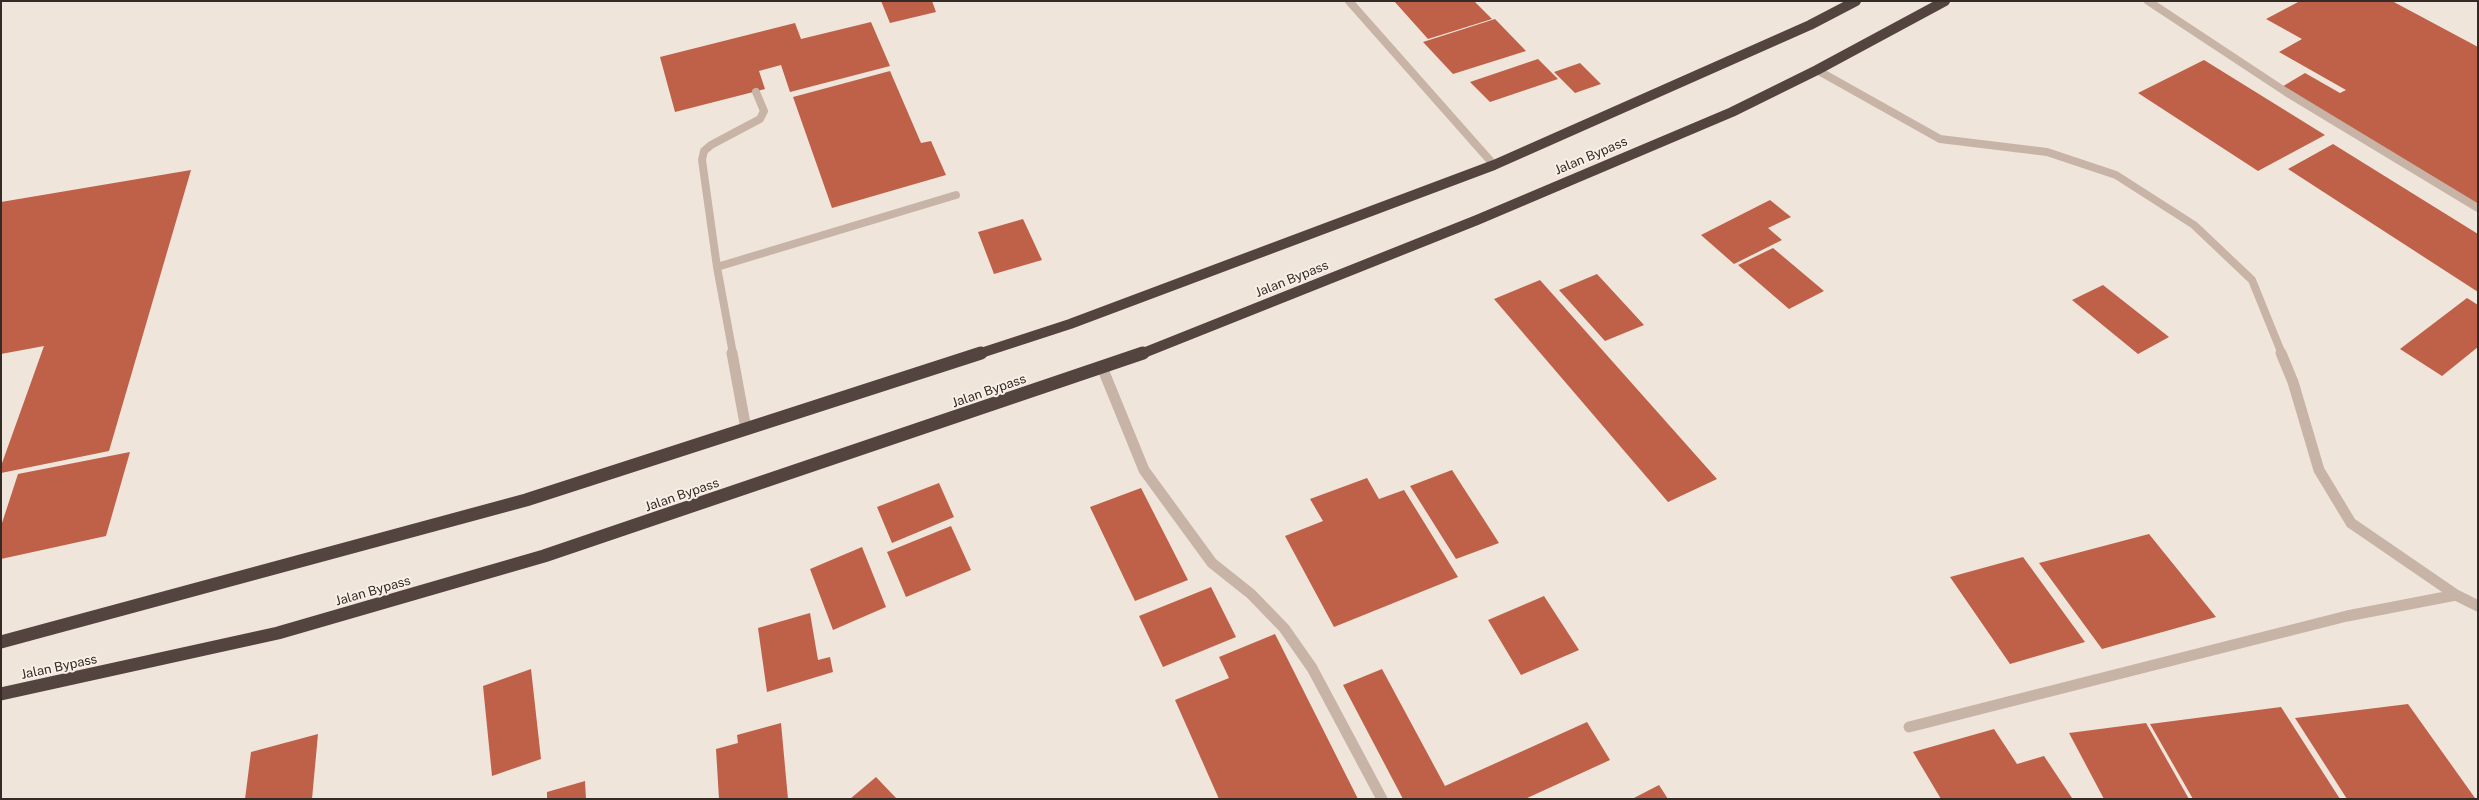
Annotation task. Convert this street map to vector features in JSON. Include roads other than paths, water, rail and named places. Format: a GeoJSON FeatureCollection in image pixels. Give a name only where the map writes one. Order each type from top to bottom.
{"type":"FeatureCollection","features":[{"type":"Feature","properties":{"kind":"highway"},"geometry":{"type":"LineString","coordinates":[[1,642],[526,500],[1070,324],[1494,165],[1810,25],[1856,1]]}},
{"type":"Feature","properties":{"kind":"highway","name":"Jalan Bypass"},"geometry":{"type":"LineString","coordinates":[[1,694],[278,633],[544,556],[1138,355],[1477,220],[1732,112],[1817,70],[1945,1]]}},
{"type":"Feature","properties":{"kind":"lane"},"geometry":{"type":"LineString","coordinates":[[1349,1],[1494,165]]}},
{"type":"Feature","properties":{"kind":"lane"},"geometry":{"type":"LineString","coordinates":[[2152,2],[2286,92],[2478,208]]}},
{"type":"Feature","properties":{"kind":"lane"},"geometry":{"type":"LineString","coordinates":[[1817,70],[1940,139],[2047,152],[2116,175],[2194,225],[2252,280],[2293,382],[2319,470],[2351,522],[2456,595],[2478,606]]}},
{"type":"Feature","properties":{"kind":"lane"},"geometry":{"type":"LineString","coordinates":[[746,429],[717,267],[702,171],[704,151],[760,118],[764,111],[756,92]]}},
{"type":"Feature","properties":{"kind":"lane"},"geometry":{"type":"LineString","coordinates":[[717,267],[956,195]]}},
{"type":"Feature","properties":{"kind":"lane"},"geometry":{"type":"LineString","coordinates":[[1102,367],[1144,470],[1212,563],[1251,594],[1284,628],[1312,668],[1382,799]]}},
{"type":"Feature","properties":{"kind":"lane"},"geometry":{"type":"LineString","coordinates":[[1910,727],[2347,616],[2456,595]]}}]}
